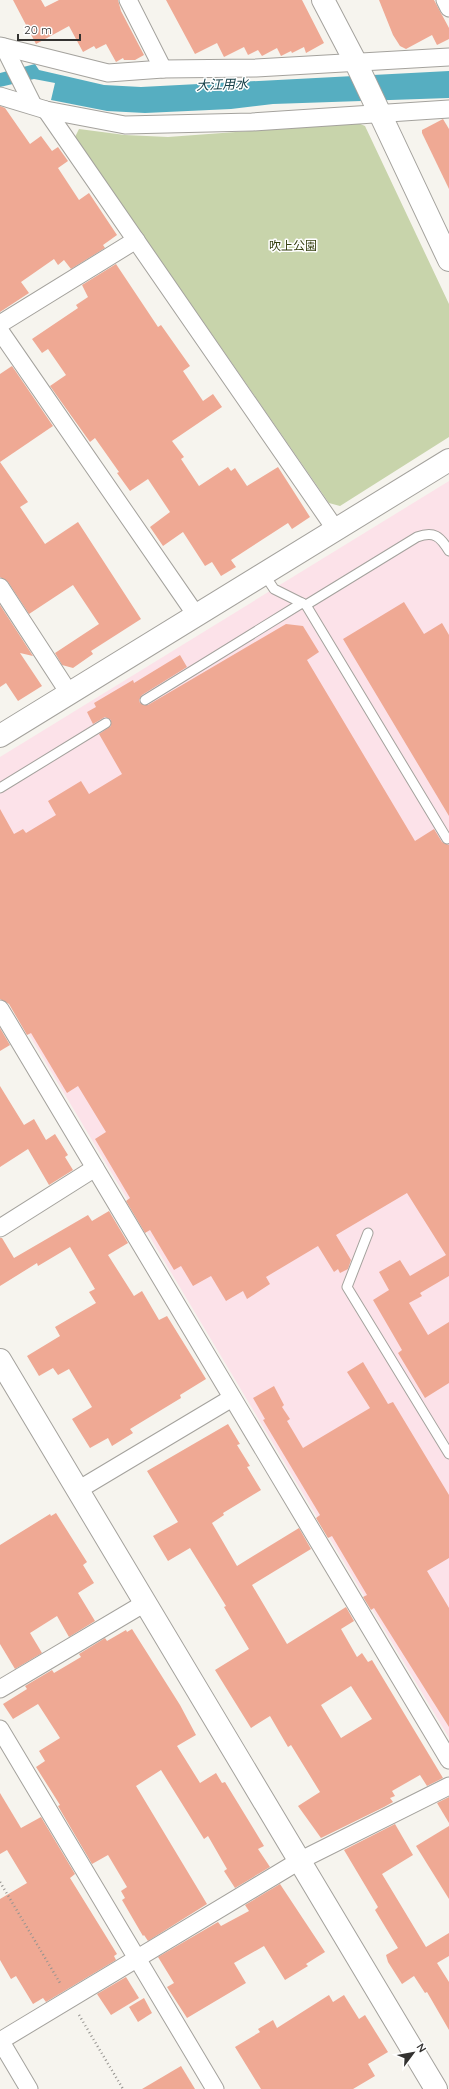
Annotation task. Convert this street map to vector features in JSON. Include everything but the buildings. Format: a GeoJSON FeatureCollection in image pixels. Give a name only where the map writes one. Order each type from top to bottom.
{"type":"FeatureCollection","features":[{"type":"Feature","properties":{"kind":"street"},"geometry":{"type":"LineString","coordinates":[[128,0],[163,69]]}},
{"type":"Feature","properties":{"kind":"street"},"geometry":{"type":"LineString","coordinates":[[323,0],[357,65],[449,260]]}},
{"type":"Feature","properties":{"kind":"street"},"geometry":{"type":"LineString","coordinates":[[445,0],[449,8]]}},
{"type":"Feature","properties":{"kind":"street"},"geometry":{"type":"LineString","coordinates":[[4,50],[108,73],[163,69],[357,65],[449,57]]}},
{"type":"Feature","properties":{"kind":"street"},"geometry":{"type":"LineString","coordinates":[[4,50],[35,103],[136,240],[336,530]]}},
{"type":"Feature","properties":{"kind":"street"},"geometry":{"type":"LineString","coordinates":[[0,96],[35,103],[125,126],[252,122],[378,110],[449,109]]}},
{"type":"Feature","properties":{"kind":"street"},"geometry":{"type":"LineString","coordinates":[[0,324],[136,240]]}},
{"type":"Feature","properties":{"kind":"street"},"geometry":{"type":"LineString","coordinates":[[0,331],[196,615]]}},
{"type":"Feature","properties":{"kind":"street"},"geometry":{"type":"LineString","coordinates":[[0,736],[449,460]]}},
{"type":"Feature","properties":{"kind":"street"},"geometry":{"type":"LineString","coordinates":[[0,587],[69,693]]}},
{"type":"Feature","properties":{"kind":"street"},"geometry":{"type":"LineString","coordinates":[[0,1009],[449,1760]]}},
{"type":"Feature","properties":{"kind":"street"},"geometry":{"type":"LineString","coordinates":[[0,1228],[95,1168]]}},
{"type":"Feature","properties":{"kind":"street"},"geometry":{"type":"LineString","coordinates":[[0,1360],[436,2089]]}},
{"type":"Feature","properties":{"kind":"street"},"geometry":{"type":"LineString","coordinates":[[78,1490],[232,1398]]}},
{"type":"Feature","properties":{"kind":"street"},"geometry":{"type":"LineString","coordinates":[[0,1689],[145,1603]]}},
{"type":"Feature","properties":{"kind":"street"},"geometry":{"type":"LineString","coordinates":[[0,1729],[215,2089]]}},
{"type":"Feature","properties":{"kind":"street"},"geometry":{"type":"LineString","coordinates":[[29,2089],[0,2041],[300,1861],[449,1786]]}},
{"type":"Feature","properties":{"kind":"lane"},"geometry":{"type":"LineString","coordinates":[[145,700],[417,537],[427,533],[436,535],[449,551]]}},
{"type":"Feature","properties":{"kind":"lane"},"geometry":{"type":"LineString","coordinates":[[264,574],[274,589],[304,604],[447,839]]}},
{"type":"Feature","properties":{"kind":"lane"},"geometry":{"type":"LineString","coordinates":[[0,788],[106,723]]}},
{"type":"Feature","properties":{"kind":"lane"},"geometry":{"type":"LineString","coordinates":[[368,1233],[347,1287],[449,1454]]}},
{"type":"Feature","properties":{"kind":"shaded area"},"geometry":{"type":"Polygon","coordinates":[[[449,481],[449,1738],[0,986],[0,757],[449,481]]]}},
{"type":"Feature","properties":{"kind":"green space","name":"吹上公園"},"geometry":{"type":"Polygon","coordinates":[[[358,123],[365,126],[449,304],[449,437],[340,506],[329,503],[75,137],[79,129],[125,135],[168,137],[358,123]]]}},
{"type":"Feature","properties":{"kind":"water","name":"大江用水"},"geometry":{"type":"Polygon","coordinates":[[[35,64],[39,70],[104,85],[141,87],[449,71],[449,98],[273,104],[231,109],[145,113],[107,111],[51,100],[55,83],[34,79],[0,87],[0,73],[35,64]]]}}]}
